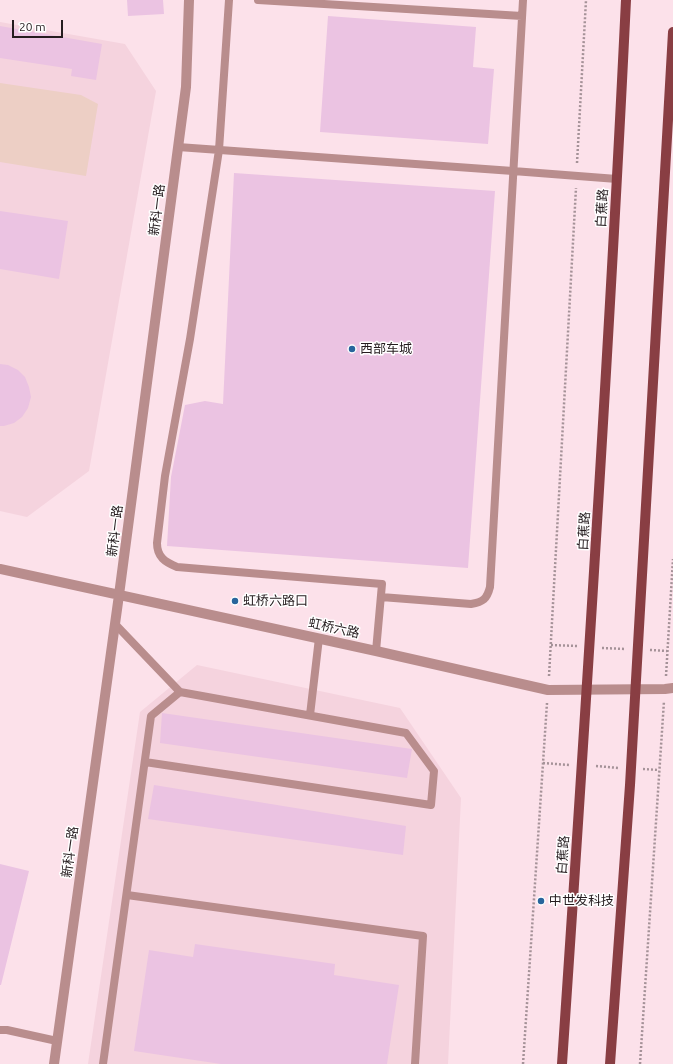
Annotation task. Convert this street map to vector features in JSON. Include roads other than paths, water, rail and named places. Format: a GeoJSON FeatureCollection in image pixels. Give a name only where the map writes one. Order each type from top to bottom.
{"type":"FeatureCollection","features":[{"type":"Feature","properties":{"kind":"main road","name":"白蕉路"},"geometry":{"type":"LineString","coordinates":[[562,1064],[588,690],[626,0]]}},
{"type":"Feature","properties":{"kind":"main road"},"geometry":{"type":"LineString","coordinates":[[610,1064],[638,650],[673,32]]}},
{"type":"Feature","properties":{"kind":"street","name":"新科一路"},"geometry":{"type":"LineString","coordinates":[[54,1064],[120,595],[186,87],[189,0]]}},
{"type":"Feature","properties":{"kind":"street","name":"虹桥六路"},"geometry":{"type":"LineString","coordinates":[[0,569],[376,650],[548,690],[669,688]]}},
{"type":"Feature","properties":{"kind":"lane"},"geometry":{"type":"LineString","coordinates":[[229,0],[219,150],[190,339],[166,476],[157,551],[162,559],[169,564],[178,567],[382,584],[376,650]]}},
{"type":"Feature","properties":{"kind":"lane"},"geometry":{"type":"LineString","coordinates":[[258,0],[295,1],[522,16]]}},
{"type":"Feature","properties":{"kind":"lane"},"geometry":{"type":"LineString","coordinates":[[381,597],[472,604],[479,603],[485,599],[490,587],[523,0]]}},
{"type":"Feature","properties":{"kind":"lane"},"geometry":{"type":"LineString","coordinates":[[178,147],[617,179]]}},
{"type":"Feature","properties":{"kind":"lane"},"geometry":{"type":"LineString","coordinates":[[115,624],[180,692],[406,733],[434,771],[431,805],[145,762]]}},
{"type":"Feature","properties":{"kind":"lane"},"geometry":{"type":"LineString","coordinates":[[310,716],[319,638]]}},
{"type":"Feature","properties":{"kind":"lane"},"geometry":{"type":"LineString","coordinates":[[103,1064],[152,716],[180,692]]}},
{"type":"Feature","properties":{"kind":"lane"},"geometry":{"type":"LineString","coordinates":[[126,895],[423,936],[415,1064]]}},
{"type":"Feature","properties":{"kind":"lane"},"geometry":{"type":"LineString","coordinates":[[0,1030],[8,1030],[57,1041]]}},
{"type":"Feature","properties":{"kind":"place","name":"西部车城"},"geometry":{"type":"Point","coordinates":[352,349]}},
{"type":"Feature","properties":{"kind":"place","name":"虹桥六路口"},"geometry":{"type":"Point","coordinates":[235,601]}},
{"type":"Feature","properties":{"kind":"place","name":"中世发科技"},"geometry":{"type":"Point","coordinates":[541,901]}}]}
